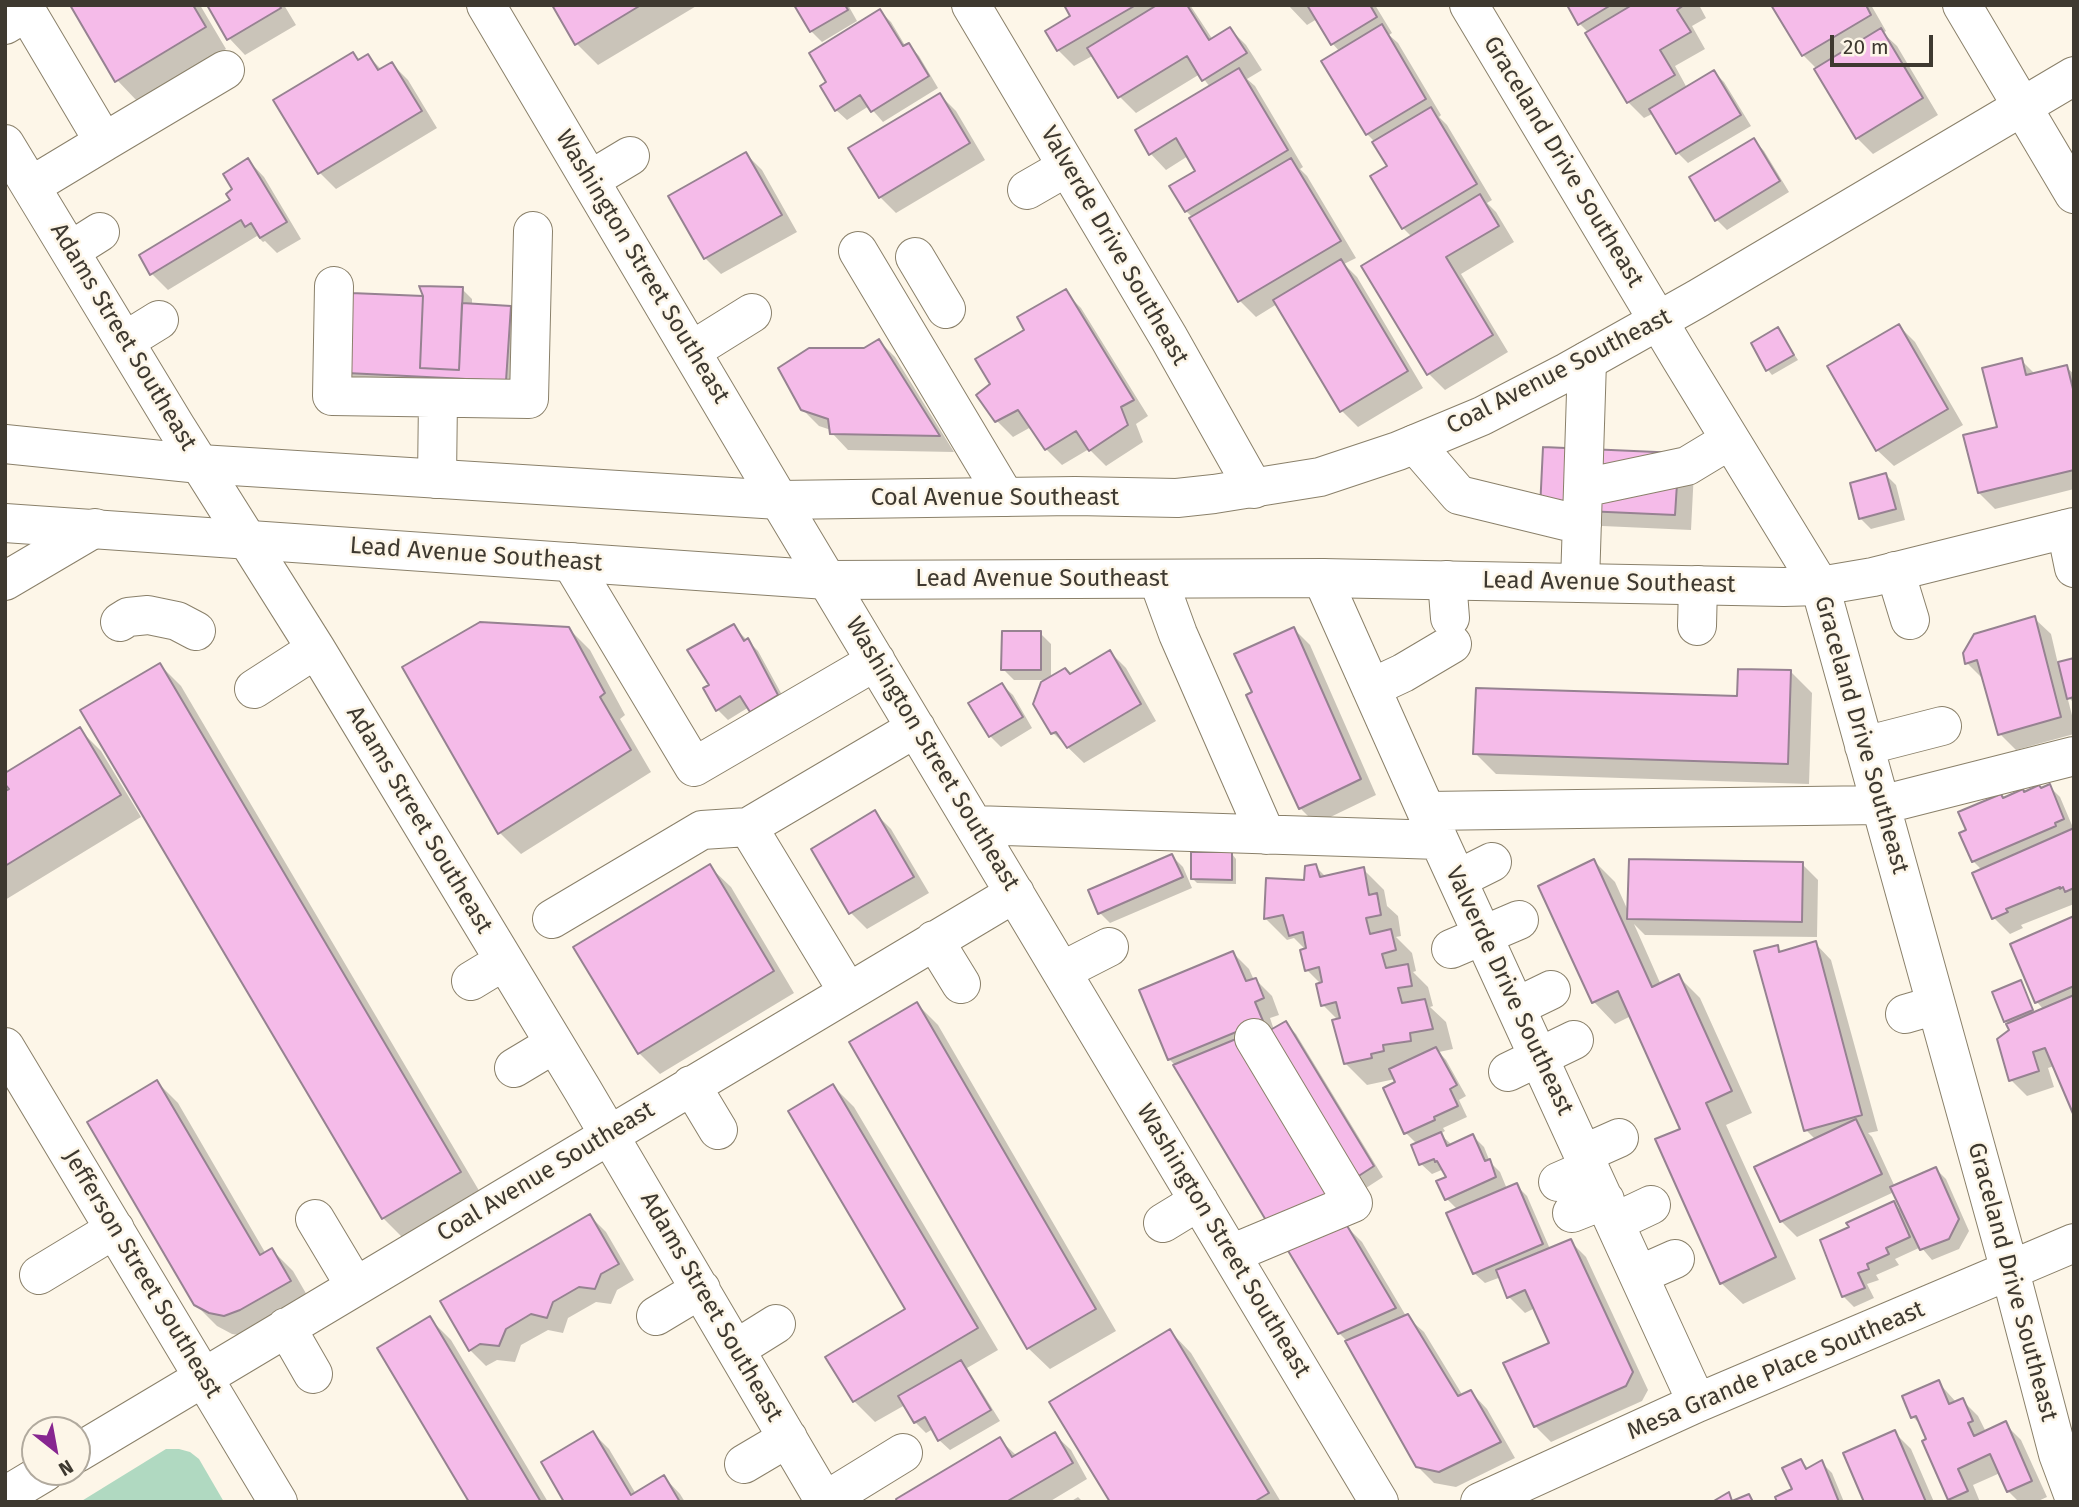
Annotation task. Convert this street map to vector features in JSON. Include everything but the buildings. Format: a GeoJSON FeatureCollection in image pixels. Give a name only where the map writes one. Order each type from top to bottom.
{"type":"FeatureCollection","features":[{"type":"Feature","properties":{"kind":"street","name":"Washington Street Southeast"},"geometry":{"type":"LineString","coordinates":[[486,5],[779,500],[1380,1502]]}},
{"type":"Feature","properties":{"kind":"street","name":"Valverde Drive Southeast"},"geometry":{"type":"LineString","coordinates":[[971,5],[1254,489]]}},
{"type":"Feature","properties":{"kind":"street","name":"Graceland Drive Southeast"},"geometry":{"type":"LineString","coordinates":[[1469,5],[1820,586],[1881,804],[1920,1010],[2010,1271],[2058,1454],[2074,1497]]}},
{"type":"Feature","properties":{"kind":"street"},"geometry":{"type":"LineString","coordinates":[[1962,5],[2074,194]]}},
{"type":"Feature","properties":{"kind":"street"},"geometry":{"type":"LineString","coordinates":[[5,24],[26,12],[104,142]]}},
{"type":"Feature","properties":{"kind":"street"},"geometry":{"type":"LineString","coordinates":[[30,186],[225,70]]}},
{"type":"Feature","properties":{"kind":"street","name":"Coal Avenue Southeast"},"geometry":{"type":"LineString","coordinates":[[779,500],[1177,498],[1254,489],[1320,477],[1415,444],[1482,416],[1587,362],[2074,76]]}},
{"type":"Feature","properties":{"kind":"street","name":"Adams Street Southeast"},"geometry":{"type":"LineString","coordinates":[[5,144],[30,186],[85,241],[125,341],[316,649],[609,1134],[825,1501]]}},
{"type":"Feature","properties":{"kind":"street"},"geometry":{"type":"LineString","coordinates":[[590,180],[630,156]]}},
{"type":"Feature","properties":{"kind":"street"},"geometry":{"type":"LineString","coordinates":[[1027,190],[1067,167]]}},
{"type":"Feature","properties":{"kind":"street"},"geometry":{"type":"LineString","coordinates":[[334,286],[332,396],[530,399],[533,231]]}},
{"type":"Feature","properties":{"kind":"street"},"geometry":{"type":"LineString","coordinates":[[858,251],[1005,497]]}},
{"type":"Feature","properties":{"kind":"street"},"geometry":{"type":"LineString","coordinates":[[915,257],[946,309]]}},
{"type":"Feature","properties":{"kind":"street"},"geometry":{"type":"LineString","coordinates":[[691,351],[752,313]]}},
{"type":"Feature","properties":{"kind":"street"},"geometry":{"type":"LineString","coordinates":[[125,341],[159,320]]}},
{"type":"Feature","properties":{"kind":"street"},"geometry":{"type":"LineString","coordinates":[[1580,583],[1587,362]]}},
{"type":"Feature","properties":{"kind":"street"},"geometry":{"type":"LineString","coordinates":[[437,478],[438,398]]}},
{"type":"Feature","properties":{"kind":"street"},"geometry":{"type":"LineString","coordinates":[[1415,444],[1459,495],[1582,507],[1687,466],[1730,440]]}},
{"type":"Feature","properties":{"kind":"street"},"geometry":{"type":"LineString","coordinates":[[5,444],[200,464],[779,500]]}},
{"type":"Feature","properties":{"kind":"street","name":"Lead Avenue Southeast"},"geometry":{"type":"LineString","coordinates":[[5,523],[827,580],[1322,578],[1784,587],[1820,586],[1895,571],[2070,528]]}},
{"type":"Feature","properties":{"kind":"street"},"geometry":{"type":"LineString","coordinates":[[5,581],[95,528]]}},
{"type":"Feature","properties":{"kind":"street"},"geometry":{"type":"LineString","coordinates":[[2070,528],[2074,568]]}},
{"type":"Feature","properties":{"kind":"street"},"geometry":{"type":"LineString","coordinates":[[570,562],[694,767],[876,661]]}},
{"type":"Feature","properties":{"kind":"street"},"geometry":{"type":"LineString","coordinates":[[1895,571],[1910,620]]}},
{"type":"Feature","properties":{"kind":"street","name":"Valverde Drive Southeast"},"geometry":{"type":"LineString","coordinates":[[1322,578],[1458,879],[1467,942],[1516,1007],[1532,1081],[1587,1190],[1639,1275],[1698,1403]]}},
{"type":"Feature","properties":{"kind":"street"},"geometry":{"type":"LineString","coordinates":[[1158,579],[1178,634],[1266,835]]}},
{"type":"Feature","properties":{"kind":"street"},"geometry":{"type":"LineString","coordinates":[[1371,688],[1403,673],[1451,631],[1447,580]]}},
{"type":"Feature","properties":{"kind":"street"},"geometry":{"type":"LineString","coordinates":[[1697,626],[1698,585]]}},
{"type":"Feature","properties":{"kind":"street"},"geometry":{"type":"LineString","coordinates":[[120,622],[128,617],[148,615],[177,621],[196,631]]}},
{"type":"Feature","properties":{"kind":"street"},"geometry":{"type":"LineString","coordinates":[[254,689],[316,649]]}},
{"type":"Feature","properties":{"kind":"street"},"geometry":{"type":"LineString","coordinates":[[1864,746],[1942,726]]}},
{"type":"Feature","properties":{"kind":"street"},"geometry":{"type":"LineString","coordinates":[[552,919],[702,830],[748,827],[916,728]]}},
{"type":"Feature","properties":{"kind":"street"},"geometry":{"type":"LineString","coordinates":[[974,825],[1266,835],[1881,804],[2074,756]]}},
{"type":"Feature","properties":{"kind":"street"},"geometry":{"type":"LineString","coordinates":[[748,827],[848,992]]}},
{"type":"Feature","properties":{"kind":"street"},"geometry":{"type":"LineString","coordinates":[[1458,879],[1492,862]]}},
{"type":"Feature","properties":{"kind":"street","name":"Coal Avenue Southeast"},"geometry":{"type":"LineString","coordinates":[[91,1445],[1015,893]]}},
{"type":"Feature","properties":{"kind":"street"},"geometry":{"type":"LineString","coordinates":[[1467,942],[1519,920]]}},
{"type":"Feature","properties":{"kind":"street"},"geometry":{"type":"LineString","coordinates":[[934,940],[961,984]]}},
{"type":"Feature","properties":{"kind":"street"},"geometry":{"type":"LineString","coordinates":[[1062,971],[1109,947]]}},
{"type":"Feature","properties":{"kind":"street"},"geometry":{"type":"LineString","coordinates":[[471,981],[504,961]]}},
{"type":"Feature","properties":{"kind":"street"},"geometry":{"type":"LineString","coordinates":[[1516,1007],[1551,990]]}},
{"type":"Feature","properties":{"kind":"street"},"geometry":{"type":"LineString","coordinates":[[1231,1254],[1353,1203],[1254,1038]]}},
{"type":"Feature","properties":{"kind":"street"},"geometry":{"type":"LineString","coordinates":[[1532,1081],[1574,1040]]}},
{"type":"Feature","properties":{"kind":"street"},"geometry":{"type":"LineString","coordinates":[[514,1068],[554,1044]]}},
{"type":"Feature","properties":{"kind":"street","name":"Jefferson Street Southeast"},"geometry":{"type":"LineString","coordinates":[[5,1047],[278,1502]]}},
{"type":"Feature","properties":{"kind":"street"},"geometry":{"type":"LineString","coordinates":[[691,1085],[719,1130]]}},
{"type":"Feature","properties":{"kind":"street"},"geometry":{"type":"LineString","coordinates":[[1619,1138],[1587,1190],[1651,1205]]}},
{"type":"Feature","properties":{"kind":"street"},"geometry":{"type":"LineString","coordinates":[[1163,1223],[1199,1201]]}},
{"type":"Feature","properties":{"kind":"street"},"geometry":{"type":"LineString","coordinates":[[315,1219],[355,1286]]}},
{"type":"Feature","properties":{"kind":"street"},"geometry":{"type":"LineString","coordinates":[[39,1275],[115,1229]]}},
{"type":"Feature","properties":{"kind":"street","name":"Mesa Grande Place Southeast"},"geometry":{"type":"LineString","coordinates":[[1480,1502],[1698,1403],[2074,1243]]}},
{"type":"Feature","properties":{"kind":"street"},"geometry":{"type":"LineString","coordinates":[[1639,1275],[1675,1259]]}},
{"type":"Feature","properties":{"kind":"street"},"geometry":{"type":"LineString","coordinates":[[656,1316],[701,1289]]}},
{"type":"Feature","properties":{"kind":"street"},"geometry":{"type":"LineString","coordinates":[[736,1349],[776,1324]]}},
{"type":"Feature","properties":{"kind":"street"},"geometry":{"type":"LineString","coordinates":[[286,1327],[313,1374]]}},
{"type":"Feature","properties":{"kind":"street"},"geometry":{"type":"LineString","coordinates":[[744,1464],[788,1438]]}},
{"type":"Feature","properties":{"kind":"street"},"geometry":{"type":"LineString","coordinates":[[825,1501],[903,1453]]}},
{"type":"Feature","properties":{"kind":"street"},"geometry":{"type":"LineString","coordinates":[[5,1496],[22,1486]]}},
{"type":"Feature","properties":{"kind":"green space"},"geometry":{"type":"Polygon","coordinates":[[[166,1449],[190,1452],[199,1459],[224,1502],[80,1502],[166,1449]]]}}]}
